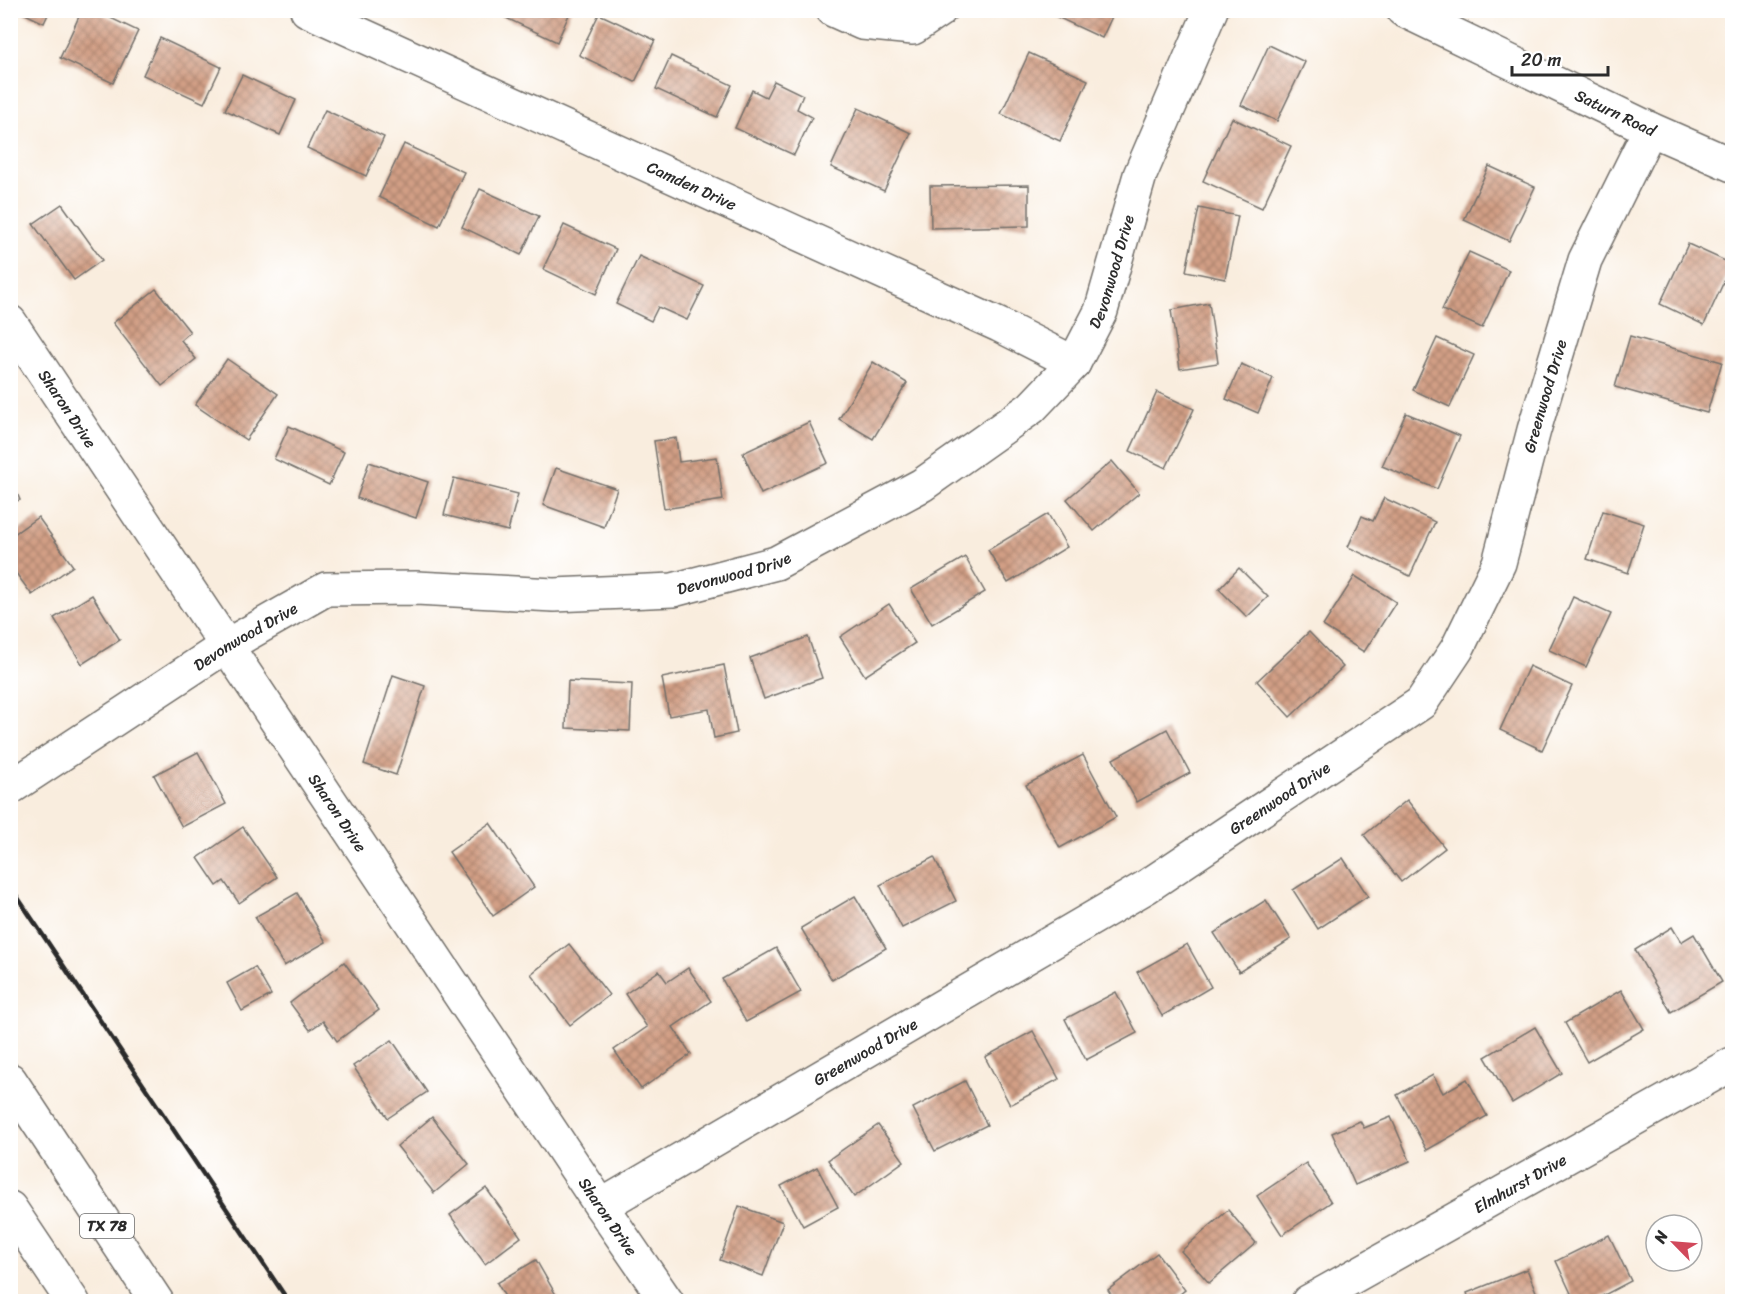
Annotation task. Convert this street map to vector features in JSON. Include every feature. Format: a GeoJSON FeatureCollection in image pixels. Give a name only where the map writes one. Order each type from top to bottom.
{"type":"FeatureCollection","features":[{"type":"Feature","properties":{"kind":"street","name":"Camden Drive"},"geometry":{"type":"LineString","coordinates":[[307,10],[999,325],[1074,363]]}},
{"type":"Feature","properties":{"kind":"street"},"geometry":{"type":"LineString","coordinates":[[833,10],[862,23],[913,28],[940,10]]}},
{"type":"Feature","properties":{"kind":"street","name":"Devonwood Drive"},"geometry":{"type":"LineString","coordinates":[[10,788],[226,646],[326,589],[416,588],[554,596],[673,591],[776,563],[922,485],[1031,408],[1074,363],[1101,311],[1140,174],[1211,10]]}},
{"type":"Feature","properties":{"kind":"street","name":"Saturn Road"},"geometry":{"type":"LineString","coordinates":[[1407,11],[1650,129],[1732,165]]}},
{"type":"Feature","properties":{"kind":"street","name":"Greenwood Drive"},"geometry":{"type":"LineString","coordinates":[[601,1206],[1146,887],[1421,703],[1457,649],[1499,563],[1534,430],[1585,260],[1650,129]]}},
{"type":"Feature","properties":{"kind":"street","name":"Sharon Drive"},"geometry":{"type":"LineString","coordinates":[[10,322],[667,1302]]}},
{"type":"Feature","properties":{"kind":"street","name":"Elmhurst Drive"},"geometry":{"type":"LineString","coordinates":[[1308,1302],[1732,1064]]}},
{"type":"Feature","properties":{"kind":"street","name":"TX 78"},"geometry":{"type":"LineString","coordinates":[[10,1080],[157,1302]]}},
{"type":"Feature","properties":{"kind":"street"},"geometry":{"type":"LineString","coordinates":[[10,1208],[73,1302]]}},
{"type":"Feature","properties":{"kind":"building"},"geometry":{"type":"Polygon","coordinates":[[[17,10],[50,10],[44,23],[17,10]]]}},
{"type":"Feature","properties":{"kind":"building"},"geometry":{"type":"Polygon","coordinates":[[[82,10],[94,10],[138,31],[113,83],[60,58],[82,10]]]}},
{"type":"Feature","properties":{"kind":"building"},"geometry":{"type":"Polygon","coordinates":[[[502,10],[571,10],[557,42],[500,15],[502,10]]]}},
{"type":"Feature","properties":{"kind":"building"},"geometry":{"type":"Polygon","coordinates":[[[1060,10],[1115,10],[1102,38],[1057,17],[1060,10]]]}},
{"type":"Feature","properties":{"kind":"building"},"geometry":{"type":"Polygon","coordinates":[[[599,14],[655,40],[635,82],[579,55],[599,14]]]}},
{"type":"Feature","properties":{"kind":"building"},"geometry":{"type":"Polygon","coordinates":[[[160,38],[221,67],[204,103],[143,75],[160,38]]]}},
{"type":"Feature","properties":{"kind":"building"},"geometry":{"type":"Polygon","coordinates":[[[1269,45],[1305,62],[1277,121],[1241,105],[1269,45]]]}},
{"type":"Feature","properties":{"kind":"building"},"geometry":{"type":"Polygon","coordinates":[[[1029,53],[1088,80],[1060,141],[1001,114],[1029,53]]]}},
{"type":"Feature","properties":{"kind":"building"},"geometry":{"type":"Polygon","coordinates":[[[671,56],[732,85],[717,117],[656,89],[671,56]]]}},
{"type":"Feature","properties":{"kind":"building"},"geometry":{"type":"Polygon","coordinates":[[[242,75],[296,100],[280,135],[225,110],[242,75]]]}},
{"type":"Feature","properties":{"kind":"building"},"geometry":{"type":"Polygon","coordinates":[[[774,81],[803,95],[797,109],[812,117],[794,155],[735,128],[752,90],[766,97],[774,81]]]}},
{"type":"Feature","properties":{"kind":"building"},"geometry":{"type":"Polygon","coordinates":[[[858,108],[911,133],[884,191],[831,167],[858,108]]]}},
{"type":"Feature","properties":{"kind":"building"},"geometry":{"type":"Polygon","coordinates":[[[325,110],[384,137],[366,176],[307,148],[325,110]]]}},
{"type":"Feature","properties":{"kind":"building"},"geometry":{"type":"Polygon","coordinates":[[[1232,118],[1291,146],[1262,208],[1203,181],[1232,118]]]}},
{"type":"Feature","properties":{"kind":"building"},"geometry":{"type":"Polygon","coordinates":[[[404,144],[464,172],[439,226],[379,197],[404,144]]]}},
{"type":"Feature","properties":{"kind":"building"},"geometry":{"type":"Polygon","coordinates":[[[1489,166],[1535,187],[1509,241],[1464,220],[1489,166]]]}},
{"type":"Feature","properties":{"kind":"building"},"geometry":{"type":"Polygon","coordinates":[[[1029,185],[1029,226],[931,228],[930,186],[1029,185]]]}},
{"type":"Feature","properties":{"kind":"building"},"geometry":{"type":"Polygon","coordinates":[[[480,189],[539,216],[521,255],[462,227],[480,189]]]}},
{"type":"Feature","properties":{"kind":"building"},"geometry":{"type":"Polygon","coordinates":[[[62,204],[102,260],[74,280],[33,224],[62,204]]]}},
{"type":"Feature","properties":{"kind":"building"},"geometry":{"type":"Polygon","coordinates":[[[1199,208],[1238,216],[1225,279],[1186,271],[1199,208]]]}},
{"type":"Feature","properties":{"kind":"building"},"geometry":{"type":"Polygon","coordinates":[[[564,225],[616,249],[596,294],[543,269],[564,225]]]}},
{"type":"Feature","properties":{"kind":"building"},"geometry":{"type":"Polygon","coordinates":[[[1688,244],[1732,264],[1704,325],[1660,304],[1688,244]]]}},
{"type":"Feature","properties":{"kind":"building"},"geometry":{"type":"Polygon","coordinates":[[[1469,252],[1509,270],[1482,328],[1442,310],[1469,252]]]}},
{"type":"Feature","properties":{"kind":"building"},"geometry":{"type":"Polygon","coordinates":[[[639,256],[704,286],[687,320],[658,307],[651,321],[616,304],[639,256]]]}},
{"type":"Feature","properties":{"kind":"building"},"geometry":{"type":"Polygon","coordinates":[[[156,289],[190,332],[181,340],[196,359],[162,386],[113,323],[156,289]]]}},
{"type":"Feature","properties":{"kind":"building"},"geometry":{"type":"Polygon","coordinates":[[[1209,303],[1218,363],[1180,369],[1171,310],[1209,303]]]}},
{"type":"Feature","properties":{"kind":"building"},"geometry":{"type":"Polygon","coordinates":[[[1630,336],[1722,362],[1707,413],[1615,387],[1630,336]]]}},
{"type":"Feature","properties":{"kind":"building"},"geometry":{"type":"Polygon","coordinates":[[[1437,338],[1474,355],[1450,407],[1413,390],[1437,338]]]}},
{"type":"Feature","properties":{"kind":"building"},"geometry":{"type":"Polygon","coordinates":[[[227,359],[278,394],[246,440],[195,405],[227,359]]]}},
{"type":"Feature","properties":{"kind":"building"},"geometry":{"type":"Polygon","coordinates":[[[873,362],[907,383],[873,439],[839,419],[873,362]]]}},
{"type":"Feature","properties":{"kind":"building"},"geometry":{"type":"Polygon","coordinates":[[[1241,364],[1273,378],[1258,413],[1226,399],[1241,364]]]}},
{"type":"Feature","properties":{"kind":"building"},"geometry":{"type":"Polygon","coordinates":[[[1157,392],[1194,409],[1166,468],[1130,451],[1157,392]]]}},
{"type":"Feature","properties":{"kind":"building"},"geometry":{"type":"Polygon","coordinates":[[[1406,413],[1460,436],[1437,489],[1382,466],[1406,413]]]}},
{"type":"Feature","properties":{"kind":"building"},"geometry":{"type":"Polygon","coordinates":[[[809,422],[828,463],[761,494],[743,453],[809,422]]]}},
{"type":"Feature","properties":{"kind":"building"},"geometry":{"type":"Polygon","coordinates":[[[289,426],[344,452],[329,485],[274,459],[289,426]]]}},
{"type":"Feature","properties":{"kind":"building"},"geometry":{"type":"Polygon","coordinates":[[[676,438],[679,462],[717,457],[723,500],[664,509],[654,441],[676,438]]]}},
{"type":"Feature","properties":{"kind":"building"},"geometry":{"type":"Polygon","coordinates":[[[1112,461],[1139,493],[1094,531],[1067,499],[1112,461]]]}},
{"type":"Feature","properties":{"kind":"building"},"geometry":{"type":"Polygon","coordinates":[[[369,462],[428,482],[416,518],[357,498],[369,462]]]}},
{"type":"Feature","properties":{"kind":"building"},"geometry":{"type":"Polygon","coordinates":[[[556,468],[617,489],[604,527],[543,505],[556,468]]]}},
{"type":"Feature","properties":{"kind":"building"},"geometry":{"type":"Polygon","coordinates":[[[10,477],[20,500],[10,503],[10,477]]]}},
{"type":"Feature","properties":{"kind":"building"},"geometry":{"type":"Polygon","coordinates":[[[454,478],[518,494],[508,531],[444,515],[454,478]]]}},
{"type":"Feature","properties":{"kind":"building"},"geometry":{"type":"Polygon","coordinates":[[[1384,498],[1435,522],[1410,576],[1348,547],[1362,516],[1373,521],[1384,498]]]}},
{"type":"Feature","properties":{"kind":"building"},"geometry":{"type":"Polygon","coordinates":[[[1603,511],[1644,524],[1628,573],[1587,559],[1603,511]]]}},
{"type":"Feature","properties":{"kind":"building"},"geometry":{"type":"Polygon","coordinates":[[[1048,514],[1067,547],[1008,583],[988,550],[1048,514]]]}},
{"type":"Feature","properties":{"kind":"building"},"geometry":{"type":"Polygon","coordinates":[[[38,517],[73,566],[32,595],[10,565],[10,537],[38,517]]]}},
{"type":"Feature","properties":{"kind":"building"},"geometry":{"type":"Polygon","coordinates":[[[965,557],[985,592],[932,624],[911,589],[965,557]]]}},
{"type":"Feature","properties":{"kind":"building"},"geometry":{"type":"Polygon","coordinates":[[[1239,568],[1268,597],[1247,617],[1219,589],[1239,568]]]}},
{"type":"Feature","properties":{"kind":"building"},"geometry":{"type":"Polygon","coordinates":[[[1355,576],[1396,602],[1364,652],[1323,626],[1355,576]]]}},
{"type":"Feature","properties":{"kind":"building"},"geometry":{"type":"Polygon","coordinates":[[[92,595],[120,640],[82,664],[54,618],[92,595]]]}},
{"type":"Feature","properties":{"kind":"building"},"geometry":{"type":"Polygon","coordinates":[[[1573,597],[1611,614],[1586,667],[1549,650],[1573,597]]]}},
{"type":"Feature","properties":{"kind":"building"},"geometry":{"type":"Polygon","coordinates":[[[889,604],[915,643],[865,676],[840,637],[889,604]]]}},
{"type":"Feature","properties":{"kind":"building"},"geometry":{"type":"Polygon","coordinates":[[[1309,632],[1343,667],[1290,717],[1257,681],[1309,632]]]}},
{"type":"Feature","properties":{"kind":"building"},"geometry":{"type":"Polygon","coordinates":[[[808,637],[822,678],[764,699],[750,658],[808,637]]]}},
{"type":"Feature","properties":{"kind":"building"},"geometry":{"type":"Polygon","coordinates":[[[724,665],[737,733],[714,738],[709,709],[669,716],[662,678],[724,665]]]}},
{"type":"Feature","properties":{"kind":"building"},"geometry":{"type":"Polygon","coordinates":[[[1529,666],[1572,686],[1542,750],[1500,730],[1529,666]]]}},
{"type":"Feature","properties":{"kind":"building"},"geometry":{"type":"Polygon","coordinates":[[[393,675],[425,686],[396,775],[364,764],[393,675]]]}},
{"type":"Feature","properties":{"kind":"building"},"geometry":{"type":"Polygon","coordinates":[[[568,681],[632,684],[630,731],[566,728],[568,681]]]}},
{"type":"Feature","properties":{"kind":"building"},"geometry":{"type":"Polygon","coordinates":[[[1167,729],[1190,773],[1137,802],[1113,759],[1167,729]]]}},
{"type":"Feature","properties":{"kind":"building"},"geometry":{"type":"Polygon","coordinates":[[[198,752],[226,804],[182,827],[154,775],[198,752]]]}},
{"type":"Feature","properties":{"kind":"building"},"geometry":{"type":"Polygon","coordinates":[[[1083,755],[1116,817],[1060,848],[1026,785],[1083,755]]]}},
{"type":"Feature","properties":{"kind":"building"},"geometry":{"type":"Polygon","coordinates":[[[1407,800],[1445,848],[1401,882],[1364,835],[1407,800]]]}},
{"type":"Feature","properties":{"kind":"building"},"geometry":{"type":"Polygon","coordinates":[[[490,823],[534,887],[493,916],[449,852],[490,823]]]}},
{"type":"Feature","properties":{"kind":"building"},"geometry":{"type":"Polygon","coordinates":[[[243,827],[277,877],[239,903],[224,881],[217,886],[198,858],[243,827]]]}},
{"type":"Feature","properties":{"kind":"building"},"geometry":{"type":"Polygon","coordinates":[[[934,857],[956,901],[902,928],[880,885],[934,857]]]}},
{"type":"Feature","properties":{"kind":"building"},"geometry":{"type":"Polygon","coordinates":[[[1343,858],[1368,896],[1318,929],[1293,890],[1343,858]]]}},
{"type":"Feature","properties":{"kind":"building"},"geometry":{"type":"Polygon","coordinates":[[[297,893],[326,942],[284,966],[255,917],[297,893]]]}},
{"type":"Feature","properties":{"kind":"building"},"geometry":{"type":"Polygon","coordinates":[[[855,896],[886,948],[832,980],[801,928],[855,896]]]}},
{"type":"Feature","properties":{"kind":"building"},"geometry":{"type":"Polygon","coordinates":[[[1266,900],[1291,939],[1239,972],[1214,933],[1266,900]]]}},
{"type":"Feature","properties":{"kind":"building"},"geometry":{"type":"Polygon","coordinates":[[[1672,927],[1681,942],[1694,934],[1722,982],[1671,1012],[1635,950],[1672,927]]]}},
{"type":"Feature","properties":{"kind":"building"},"geometry":{"type":"Polygon","coordinates":[[[569,944],[609,995],[570,1025],[531,974],[569,944]]]}},
{"type":"Feature","properties":{"kind":"building"},"geometry":{"type":"Polygon","coordinates":[[[1187,944],[1211,987],[1162,1016],[1137,972],[1187,944]]]}},
{"type":"Feature","properties":{"kind":"building"},"geometry":{"type":"Polygon","coordinates":[[[776,948],[801,992],[746,1022],[722,979],[776,948]]]}},
{"type":"Feature","properties":{"kind":"building"},"geometry":{"type":"Polygon","coordinates":[[[344,962],[379,1010],[337,1041],[323,1021],[310,1030],[290,1003],[344,962]]]}},
{"type":"Feature","properties":{"kind":"building"},"geometry":{"type":"Polygon","coordinates":[[[255,967],[271,995],[242,1011],[227,983],[255,967]]]}},
{"type":"Feature","properties":{"kind":"building"},"geometry":{"type":"Polygon","coordinates":[[[688,968],[711,1001],[673,1027],[691,1054],[641,1089],[614,1050],[647,1027],[625,994],[659,971],[667,982],[688,968]]]}},
{"type":"Feature","properties":{"kind":"building"},"geometry":{"type":"Polygon","coordinates":[[[1621,990],[1644,1029],[1587,1062],[1565,1023],[1621,990]]]}},
{"type":"Feature","properties":{"kind":"building"},"geometry":{"type":"Polygon","coordinates":[[[1116,992],[1137,1033],[1086,1060],[1065,1019],[1116,992]]]}},
{"type":"Feature","properties":{"kind":"building"},"geometry":{"type":"Polygon","coordinates":[[[1535,1027],[1562,1073],[1512,1103],[1485,1057],[1535,1027]]]}},
{"type":"Feature","properties":{"kind":"building"},"geometry":{"type":"Polygon","coordinates":[[[1033,1031],[1059,1079],[1010,1105],[985,1057],[1033,1031]]]}},
{"type":"Feature","properties":{"kind":"building"},"geometry":{"type":"Polygon","coordinates":[[[392,1040],[427,1092],[388,1118],[353,1066],[392,1040]]]}},
{"type":"Feature","properties":{"kind":"building"},"geometry":{"type":"Polygon","coordinates":[[[1433,1075],[1443,1093],[1467,1079],[1487,1116],[1427,1150],[1397,1095],[1433,1075]]]}},
{"type":"Feature","properties":{"kind":"building"},"geometry":{"type":"Polygon","coordinates":[[[965,1081],[987,1125],[935,1151],[913,1108],[965,1081]]]}},
{"type":"Feature","properties":{"kind":"building"},"geometry":{"type":"Polygon","coordinates":[[[432,1117],[469,1164],[434,1193],[397,1146],[432,1117]]]}},
{"type":"Feature","properties":{"kind":"building"},"geometry":{"type":"Polygon","coordinates":[[[1391,1117],[1410,1161],[1355,1185],[1332,1133],[1360,1121],[1364,1128],[1391,1117]]]}},
{"type":"Feature","properties":{"kind":"building"},"geometry":{"type":"Polygon","coordinates":[[[878,1125],[904,1161],[854,1197],[828,1160],[878,1125]]]}},
{"type":"Feature","properties":{"kind":"building"},"geometry":{"type":"Polygon","coordinates":[[[1306,1163],[1331,1202],[1282,1235],[1257,1196],[1306,1163]]]}},
{"type":"Feature","properties":{"kind":"building"},"geometry":{"type":"Polygon","coordinates":[[[817,1167],[838,1207],[803,1226],[781,1186],[817,1167]]]}},
{"type":"Feature","properties":{"kind":"building"},"geometry":{"type":"Polygon","coordinates":[[[486,1188],[521,1237],[485,1264],[450,1215],[486,1188]]]}},
{"type":"Feature","properties":{"kind":"building"},"geometry":{"type":"Polygon","coordinates":[[[739,1206],[783,1222],[763,1276],[720,1260],[739,1206]]]}},
{"type":"Feature","properties":{"kind":"building"},"geometry":{"type":"Polygon","coordinates":[[[1228,1210],[1256,1243],[1209,1283],[1181,1251],[1228,1210]]]}},
{"type":"Feature","properties":{"kind":"building"},"geometry":{"type":"Polygon","coordinates":[[[1609,1235],[1631,1281],[1591,1302],[1575,1302],[1556,1261],[1609,1235]]]}},
{"type":"Feature","properties":{"kind":"building"},"geometry":{"type":"Polygon","coordinates":[[[1157,1253],[1185,1290],[1170,1302],[1116,1302],[1108,1290],[1157,1253]]]}},
{"type":"Feature","properties":{"kind":"building"},"geometry":{"type":"Polygon","coordinates":[[[536,1260],[560,1302],[508,1302],[497,1283],[536,1260]]]}},
{"type":"Feature","properties":{"kind":"building"},"geometry":{"type":"Polygon","coordinates":[[[1527,1269],[1540,1302],[1470,1302],[1467,1293],[1527,1269]]]}},
{"type":"Feature","properties":{"kind":"railway"},"geometry":{"type":"LineString","coordinates":[[10,886],[289,1302]]}}]}
